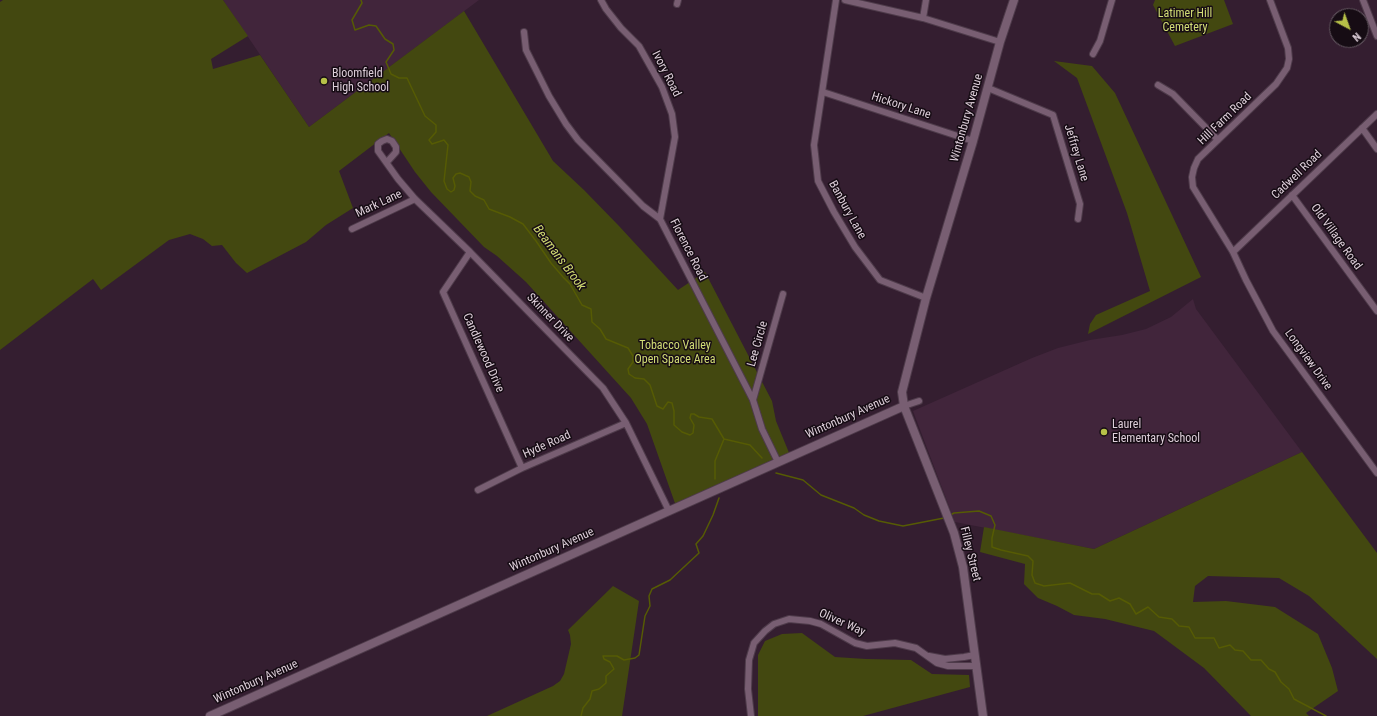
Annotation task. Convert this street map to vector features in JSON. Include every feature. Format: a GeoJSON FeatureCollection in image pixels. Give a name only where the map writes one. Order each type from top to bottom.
{"type":"FeatureCollection","features":[{"type":"Feature","properties":{"kind":"street","name":"Ivory Road"},"geometry":{"type":"LineString","coordinates":[[601,0],[621,28],[639,46],[662,87],[672,114],[675,137],[660,219]]}},
{"type":"Feature","properties":{"kind":"street","name":"Banbury Lane"},"geometry":{"type":"LineString","coordinates":[[836,0],[814,146],[818,181],[834,212],[855,247],[880,280],[926,298]]}},
{"type":"Feature","properties":{"kind":"street"},"geometry":{"type":"LineString","coordinates":[[845,0],[923,18],[1000,42]]}},
{"type":"Feature","properties":{"kind":"street"},"geometry":{"type":"LineString","coordinates":[[923,18],[926,0]]}},
{"type":"Feature","properties":{"kind":"street","name":"Wintonbury Avenue"},"geometry":{"type":"LineString","coordinates":[[904,406],[902,392],[926,298],[973,141],[1000,42],[1014,0]]}},
{"type":"Feature","properties":{"kind":"street"},"geometry":{"type":"LineString","coordinates":[[1093,54],[1100,41],[1112,0]]}},
{"type":"Feature","properties":{"kind":"street","name":"Hill Farm Road"},"geometry":{"type":"LineString","coordinates":[[1233,252],[1193,187],[1192,177],[1198,159],[1276,84],[1287,68],[1289,59],[1288,48],[1270,0]]}},
{"type":"Feature","properties":{"kind":"street"},"geometry":{"type":"LineString","coordinates":[[1363,0],[1377,36]]}},
{"type":"Feature","properties":{"kind":"street","name":"Florence Road"},"geometry":{"type":"LineString","coordinates":[[524,32],[526,50],[549,96],[566,124],[578,140],[643,206],[660,219],[753,400],[762,429],[778,462]]}},
{"type":"Feature","properties":{"kind":"street"},"geometry":{"type":"LineString","coordinates":[[1158,86],[1173,94],[1218,140]]}},
{"type":"Feature","properties":{"kind":"street","name":"Jeffrey Lane"},"geometry":{"type":"LineString","coordinates":[[988,88],[1053,115],[1080,204],[1078,219]]}},
{"type":"Feature","properties":{"kind":"street","name":"Hickory Lane"},"geometry":{"type":"LineString","coordinates":[[823,92],[973,141]]}},
{"type":"Feature","properties":{"kind":"street","name":"Cadwell Road"},"geometry":{"type":"LineString","coordinates":[[1233,252],[1377,114]]}},
{"type":"Feature","properties":{"kind":"street"},"geometry":{"type":"LineString","coordinates":[[1362,128],[1377,149]]}},
{"type":"Feature","properties":{"kind":"street","name":"Skinner Drive"},"geometry":{"type":"LineString","coordinates":[[387,162],[398,179],[415,199],[470,252],[603,388],[626,423],[669,511]]}},
{"type":"Feature","properties":{"kind":"street","name":"Old Village Road"},"geometry":{"type":"LineString","coordinates":[[1292,195],[1377,311]]}},
{"type":"Feature","properties":{"kind":"street","name":"Mark Lane"},"geometry":{"type":"LineString","coordinates":[[352,229],[415,199]]}},
{"type":"Feature","properties":{"kind":"street","name":"Candlewood Drive"},"geometry":{"type":"LineString","coordinates":[[470,252],[443,292],[522,468]]}},
{"type":"Feature","properties":{"kind":"street","name":"Longview Drive"},"geometry":{"type":"LineString","coordinates":[[1233,252],[1273,331],[1377,473]]}},
{"type":"Feature","properties":{"kind":"street","name":"Lee Circle"},"geometry":{"type":"LineString","coordinates":[[753,400],[783,294]]}},
{"type":"Feature","properties":{"kind":"street","name":"Wintonbury Avenue"},"geometry":{"type":"LineString","coordinates":[[210,716],[904,406],[919,401]]}},
{"type":"Feature","properties":{"kind":"street","name":"Filley Street"},"geometry":{"type":"LineString","coordinates":[[904,406],[947,516],[963,567],[983,716]]}},
{"type":"Feature","properties":{"kind":"street","name":"Hyde Road"},"geometry":{"type":"LineString","coordinates":[[478,490],[522,468],[626,423]]}},
{"type":"Feature","properties":{"kind":"street","name":"Oliver Way"},"geometry":{"type":"LineString","coordinates":[[751,716],[748,689],[749,660],[754,643],[774,624],[789,619],[810,621],[821,624],[855,643],[867,646],[895,643],[916,648],[937,663],[948,666],[977,666]]}},
{"type":"Feature","properties":{"kind":"street","name":"Oliver Way"},"geometry":{"type":"LineString","coordinates":[[928,656],[945,659],[975,654]]}},
{"type":"Feature","properties":{"kind":"shaded area","name":"Bloomfield High School"},"geometry":{"type":"Polygon","coordinates":[[[223,0],[479,0],[309,127],[223,0]]]}},
{"type":"Feature","properties":{"kind":"shaded area","name":"Laurel Elementary School"},"geometry":{"type":"Polygon","coordinates":[[[1193,299],[1196,309],[1302,452],[1094,549],[955,522],[913,411],[1058,348],[1146,329],[1171,317],[1193,299]]]}},
{"type":"Feature","properties":{"kind":"green space","name":"Tobacco Valley Open Space Area"},"geometry":{"type":"Polygon","coordinates":[[[3,0],[223,0],[248,36],[211,59],[213,69],[260,55],[309,127],[464,11],[553,161],[619,226],[678,290],[705,272],[772,401],[776,421],[792,460],[677,509],[647,424],[631,398],[526,282],[497,256],[484,247],[431,192],[415,172],[389,133],[339,171],[353,208],[326,225],[306,242],[247,273],[236,263],[222,245],[212,246],[203,239],[190,234],[169,240],[101,290],[93,279],[0,350],[0,2],[3,0]]]}},
{"type":"Feature","properties":{"kind":"green space","name":"Latimer Hill Cemetery"},"geometry":{"type":"Polygon","coordinates":[[[1155,0],[1224,0],[1233,24],[1175,46],[1153,5],[1155,0]]]}},
{"type":"Feature","properties":{"kind":"green space"},"geometry":{"type":"Polygon","coordinates":[[[1054,61],[1092,66],[1115,93],[1201,277],[1088,334],[1090,324],[1096,315],[1150,291],[1127,213],[1077,78],[1054,61]]]}},
{"type":"Feature","properties":{"kind":"green space"},"geometry":{"type":"Polygon","coordinates":[[[1302,452],[1377,553],[1377,659],[1309,596],[1279,578],[1208,576],[1195,586],[1193,602],[1226,601],[1275,607],[1318,634],[1332,668],[1338,691],[1306,713],[1309,716],[1251,716],[1204,668],[1154,631],[1105,619],[1074,615],[1038,598],[1024,584],[1025,564],[980,552],[984,527],[1094,549],[1302,452]]]}},
{"type":"Feature","properties":{"kind":"green space"},"geometry":{"type":"Polygon","coordinates":[[[613,586],[639,601],[622,716],[487,716],[553,686],[560,681],[564,674],[571,644],[568,630],[613,586]]]}},
{"type":"Feature","properties":{"kind":"green space"},"geometry":{"type":"Polygon","coordinates":[[[802,633],[835,657],[911,660],[932,674],[969,675],[970,687],[863,716],[758,716],[758,655],[765,641],[782,634],[802,633]]]}},
{"type":"Feature","properties":{"kind":"waterway","name":"Beamans Brook"},"geometry":{"type":"LineString","coordinates":[[361,0],[362,3],[352,20],[355,30],[369,25],[376,26],[385,39],[393,44],[394,50],[386,62],[391,74],[399,78],[407,78],[425,116],[436,125],[436,132],[429,140],[432,144],[444,140],[448,145],[444,181],[447,189],[451,192],[454,190],[455,186],[453,178],[456,174],[460,173],[469,177],[471,182],[470,191],[475,196],[484,200],[489,209],[523,224],[551,263],[570,284],[582,305],[591,309],[592,322],[600,329],[606,339],[628,348],[633,356],[633,362],[628,369],[629,374],[635,378],[644,379],[650,385],[657,406],[663,409],[668,402],[672,403],[674,411],[674,425],[682,432],[690,435],[693,433],[694,425],[690,418],[691,414],[712,419],[724,439],[750,445],[762,458]]}},
{"type":"Feature","properties":{"kind":"waterway"},"geometry":{"type":"LineString","coordinates":[[715,479],[715,461],[724,439]]}},
{"type":"Feature","properties":{"kind":"waterway","name":"Beamans Brook"},"geometry":{"type":"LineString","coordinates":[[776,473],[803,480],[821,495],[854,508],[864,515],[879,521],[903,526],[944,518]]}},
{"type":"Feature","properties":{"kind":"waterway"},"geometry":{"type":"LineString","coordinates":[[581,716],[583,708],[590,699],[592,691],[599,689],[606,683],[606,676],[614,669],[610,662],[604,659],[603,656],[617,656],[624,660],[635,658],[639,655],[645,616],[650,606],[649,596],[652,589],[670,580],[699,553],[696,544],[703,536],[719,498]]}},
{"type":"Feature","properties":{"kind":"waterway","name":"Beamans Brook"},"geometry":{"type":"LineString","coordinates":[[949,516],[954,513],[979,511],[991,516],[995,525],[992,538],[992,547],[1028,556],[1033,561],[1032,575],[1035,583],[1044,586],[1070,583],[1092,594],[1099,594],[1110,601],[1119,598],[1130,604],[1136,614],[1148,607],[1159,617],[1172,619],[1179,626],[1189,627],[1195,638],[1214,638],[1219,648],[1230,645],[1235,650],[1243,651],[1251,660],[1261,660],[1269,669],[1275,672],[1281,682],[1289,689],[1294,699],[1326,716]]}},
{"type":"Feature","properties":{"kind":"place","name":"Bloomfield High School"},"geometry":{"type":"Point","coordinates":[324,81]}},
{"type":"Feature","properties":{"kind":"place","name":"Laurel Elementary School"},"geometry":{"type":"Point","coordinates":[1104,432]}}]}
